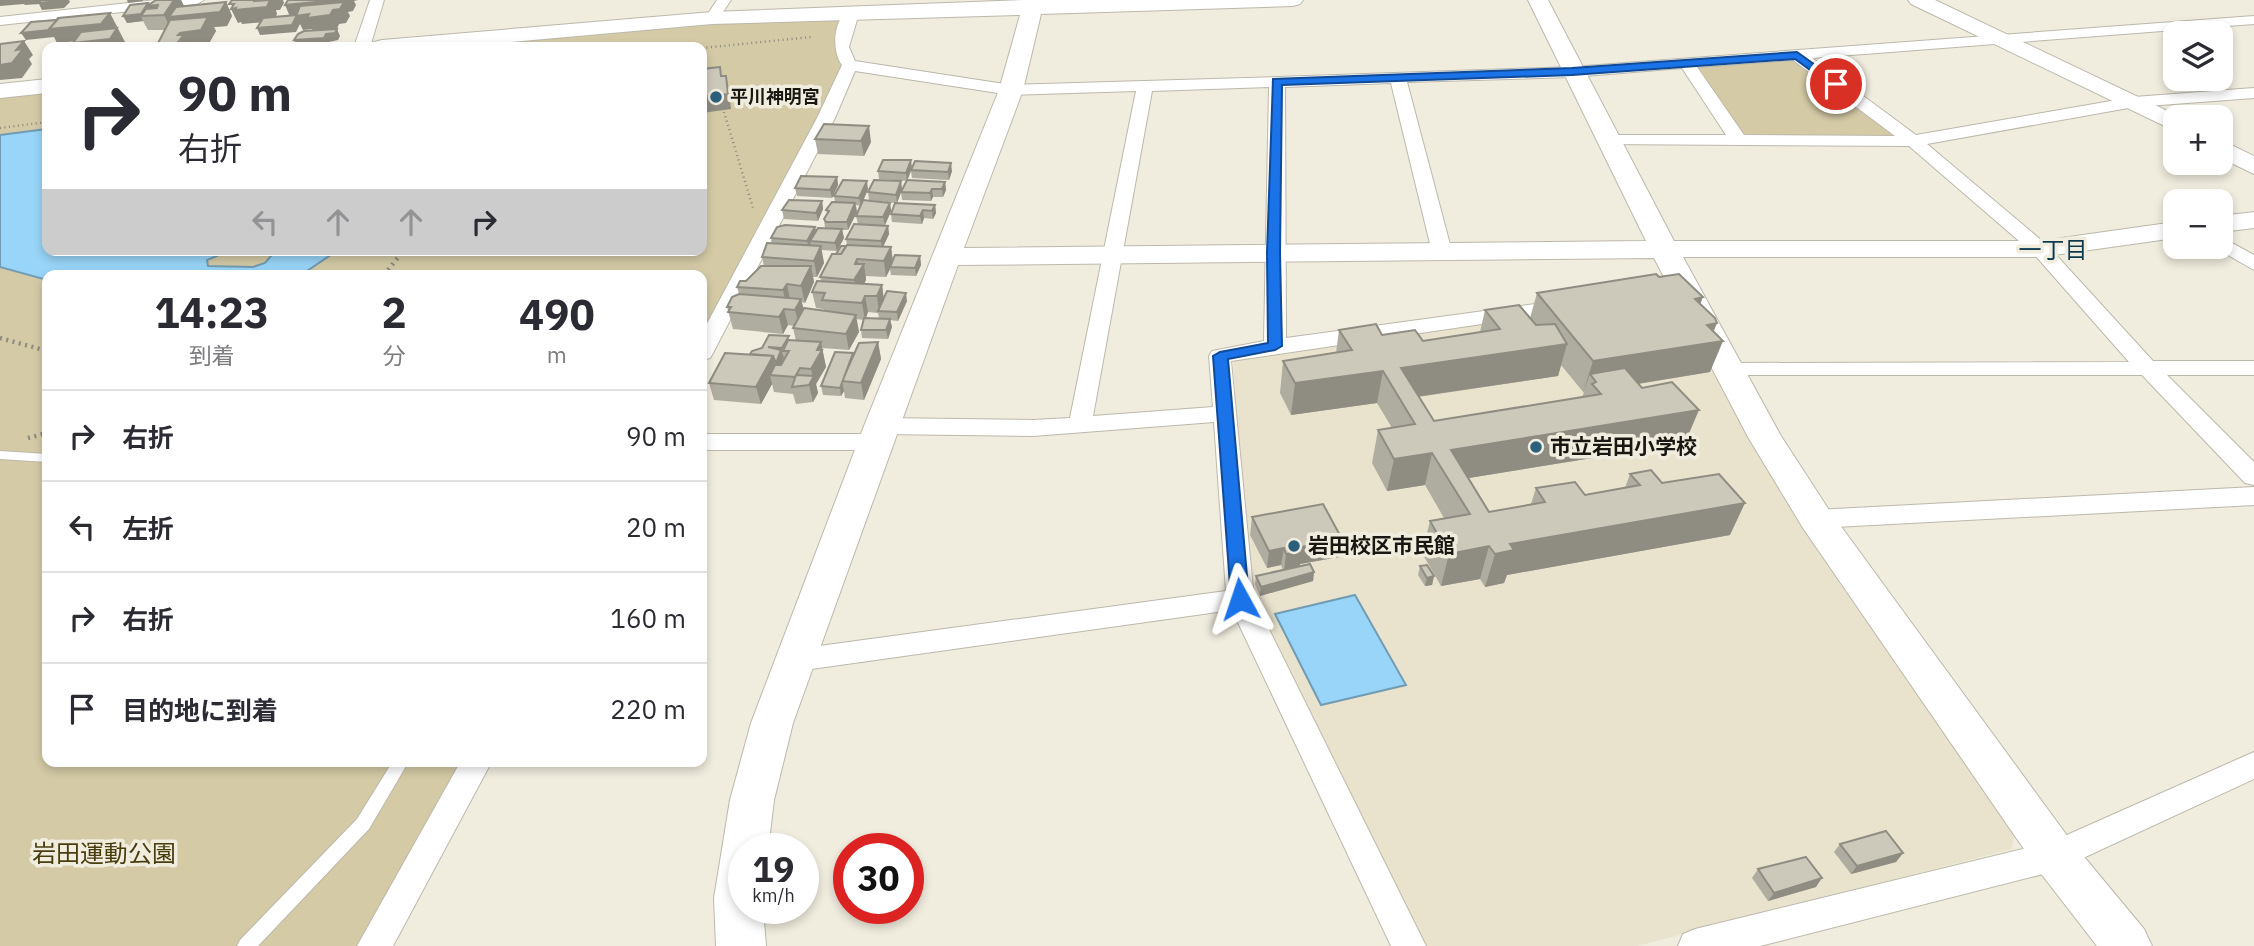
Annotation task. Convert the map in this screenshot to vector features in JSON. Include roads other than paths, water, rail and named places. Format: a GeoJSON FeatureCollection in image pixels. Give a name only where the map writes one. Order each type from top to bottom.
{"type":"FeatureCollection","features":[{"type":"Feature","properties":{"kind":"street"},"geometry":{"type":"LineString","coordinates":[[68,13],[79,0]]}},
{"type":"Feature","properties":{"kind":"street"},"geometry":{"type":"LineString","coordinates":[[0,21],[197,0]]}},
{"type":"Feature","properties":{"kind":"street"},"geometry":{"type":"LineString","coordinates":[[364,42],[377,0]]}},
{"type":"Feature","properties":{"kind":"street"},"geometry":{"type":"LineString","coordinates":[[426,42],[718,9],[852,13],[1033,4],[1293,0]]}},
{"type":"Feature","properties":{"kind":"street"},"geometry":{"type":"LineString","coordinates":[[1538,0],[1572,72],[1664,249],[1672,291],[1730,370],[1765,438],[1816,519],[2054,856],[2127,946]]}},
{"type":"Feature","properties":{"kind":"street"},"geometry":{"type":"LineString","coordinates":[[1918,0],[2163,118]]}},
{"type":"Feature","properties":{"kind":"street"},"geometry":{"type":"LineString","coordinates":[[747,833],[752,800],[772,723],[878,434],[1010,90],[1033,4]]}},
{"type":"Feature","properties":{"kind":"street"},"geometry":{"type":"LineString","coordinates":[[852,13],[840,42],[844,60],[850,65],[1010,90],[1572,72],[2254,20]]}},
{"type":"Feature","properties":{"kind":"street"},"geometry":{"type":"LineString","coordinates":[[1797,55],[1913,141],[2040,249],[2148,369],[2254,477]]}},
{"type":"Feature","properties":{"kind":"street"},"geometry":{"type":"LineString","coordinates":[[1687,64],[1739,141]]}},
{"type":"Feature","properties":{"kind":"street"},"geometry":{"type":"LineString","coordinates":[[707,344],[826,118],[850,65]]}},
{"type":"Feature","properties":{"kind":"street"},"geometry":{"type":"LineString","coordinates":[[1398,78],[1442,252]]}},
{"type":"Feature","properties":{"kind":"street"},"geometry":{"type":"LineString","coordinates":[[1275,346],[1273,253],[1277,82]]}},
{"type":"Feature","properties":{"kind":"street"},"geometry":{"type":"LineString","coordinates":[[1080,424],[1146,86]]}},
{"type":"Feature","properties":{"kind":"street"},"geometry":{"type":"LineString","coordinates":[[0,91],[42,87]]}},
{"type":"Feature","properties":{"kind":"street"},"geometry":{"type":"LineString","coordinates":[[1608,140],[1913,141],[2134,102],[2254,93]]}},
{"type":"Feature","properties":{"kind":"street"},"geometry":{"type":"LineString","coordinates":[[2233,155],[2254,166]]}},
{"type":"Feature","properties":{"kind":"street"},"geometry":{"type":"LineString","coordinates":[[2233,222],[2254,219]]}},
{"type":"Feature","properties":{"kind":"street"},"geometry":{"type":"LineString","coordinates":[[946,257],[1664,249],[2040,249],[2163,232]]}},
{"type":"Feature","properties":{"kind":"street"},"geometry":{"type":"LineString","coordinates":[[2233,251],[2254,264]]}},
{"type":"Feature","properties":{"kind":"street"},"geometry":{"type":"LineString","coordinates":[[1409,946],[1240,599],[1220,356],[1590,302]]}},
{"type":"Feature","properties":{"kind":"street"},"geometry":{"type":"LineString","coordinates":[[1730,370],[2254,369]]}},
{"type":"Feature","properties":{"kind":"street"},"geometry":{"type":"LineString","coordinates":[[707,442],[1033,428],[1224,414]]}},
{"type":"Feature","properties":{"kind":"street"},"geometry":{"type":"LineString","coordinates":[[1816,519],[2254,496]]}},
{"type":"Feature","properties":{"kind":"street"},"geometry":{"type":"LineString","coordinates":[[797,660],[1240,599]]}},
{"type":"Feature","properties":{"kind":"street"},"geometry":{"type":"LineString","coordinates":[[1695,946],[2054,856],[2254,765]]}},
{"type":"Feature","properties":{"kind":"street"},"geometry":{"type":"LineString","coordinates":[[374,946],[474,767]]}},
{"type":"Feature","properties":{"kind":"street"},"geometry":{"type":"LineString","coordinates":[[740,924],[741,946]]}},
{"type":"Feature","properties":{"kind":"lane"},"geometry":{"type":"LineString","coordinates":[[0,455],[42,458]]}},
{"type":"Feature","properties":{"kind":"lane"},"geometry":{"type":"LineString","coordinates":[[246,946],[363,824],[397,767]]}},
{"type":"Feature","properties":{"kind":"water"},"geometry":{"type":"Polygon","coordinates":[[[42,130],[42,256],[217,256],[207,260],[208,266],[253,267],[265,263],[271,256],[329,256],[308,270],[42,270],[42,279],[0,267],[0,135],[42,130]]]}},
{"type":"Feature","properties":{"kind":"water"},"geometry":{"type":"Polygon","coordinates":[[[1355,595],[1406,685],[1321,705],[1275,614],[1355,595]]]}},
{"type":"Feature","properties":{"kind":"place","name":"平川神明宮"},"geometry":{"type":"Point","coordinates":[716,97]}},
{"type":"Feature","properties":{"kind":"place","name":"市立岩田小学校"},"geometry":{"type":"Point","coordinates":[1536,447]}},
{"type":"Feature","properties":{"kind":"place","name":"岩田校区市民館"},"geometry":{"type":"Point","coordinates":[1294,546]}},
{"type":"Feature","properties":{"kind":"district","name":"一丁目"},"geometry":{"type":"Point","coordinates":[2053,250]}},
{"type":"Feature","properties":{"kind":"park label","name":"岩田運動公園"},"geometry":{"type":"Point","coordinates":[104,854]}}]}
